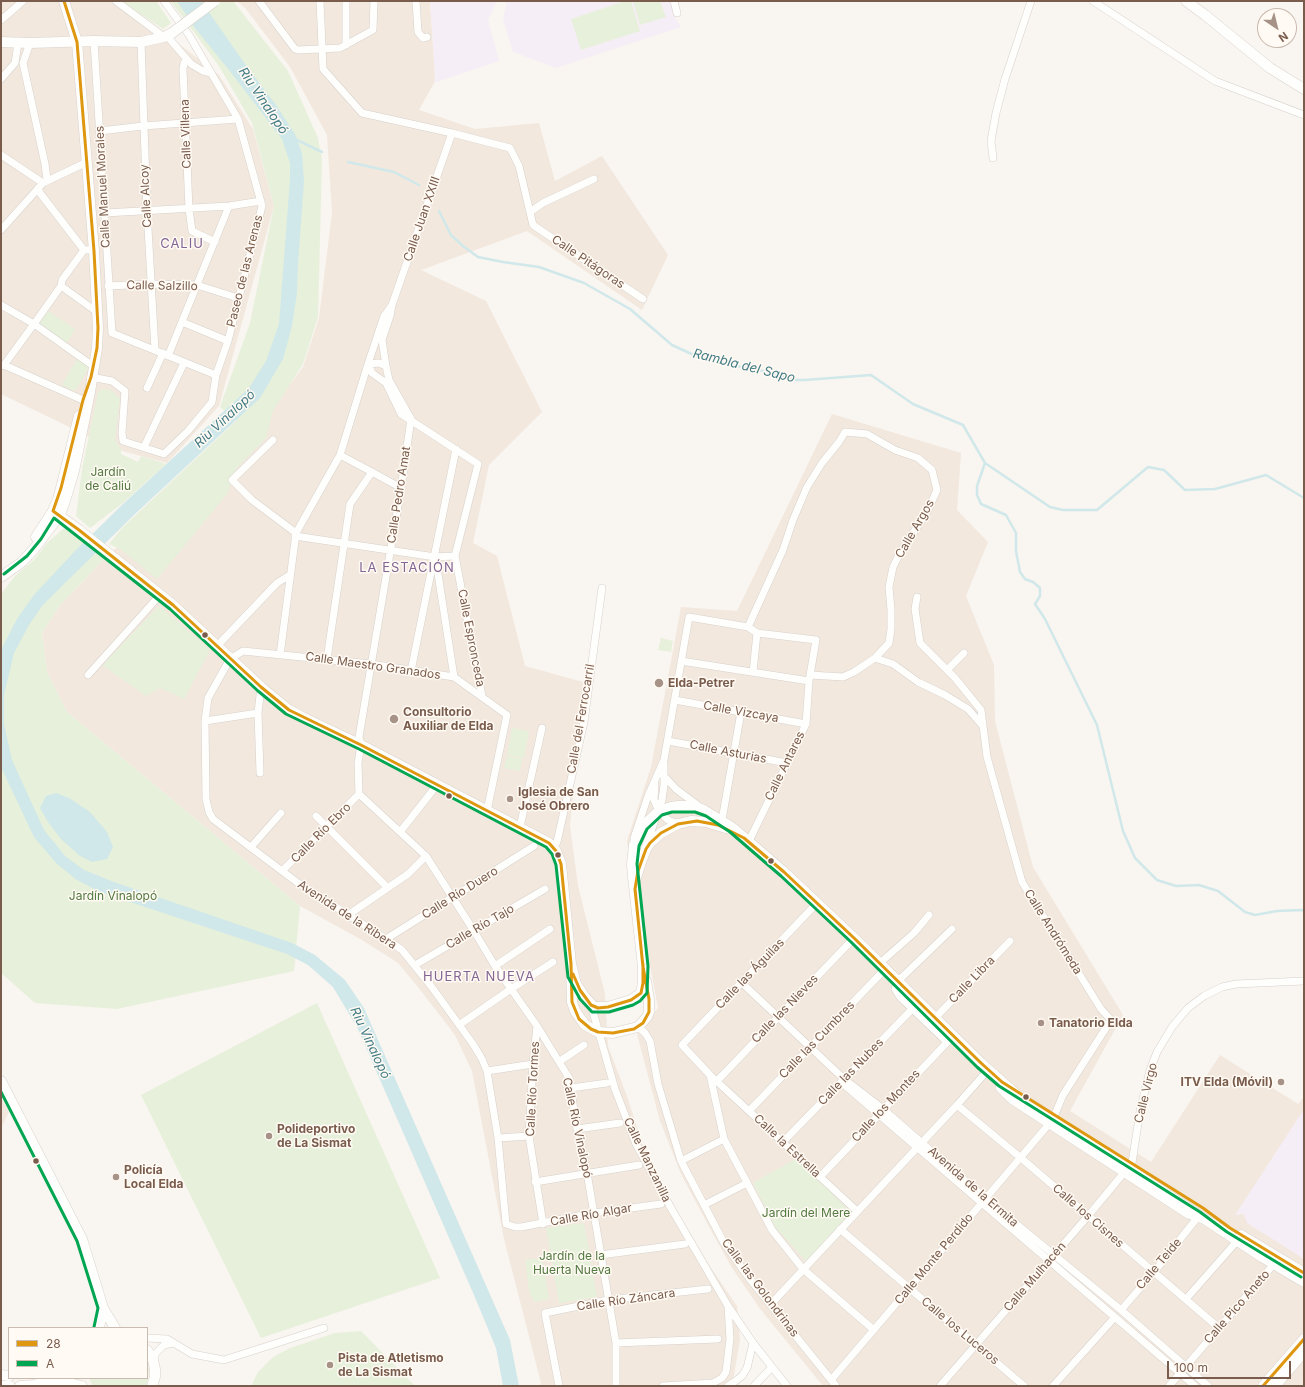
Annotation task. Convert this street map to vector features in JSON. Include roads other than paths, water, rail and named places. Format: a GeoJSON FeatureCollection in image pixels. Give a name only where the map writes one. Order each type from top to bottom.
{"type":"FeatureCollection","features":[{"type":"Feature","properties":{"kind":"street"},"geometry":{"type":"LineString","coordinates":[[1,20],[23,1]]}},
{"type":"Feature","properties":{"kind":"street"},"geometry":{"type":"LineString","coordinates":[[1,570],[23,553],[64,504],[72,482],[97,348],[97,312],[89,250],[87,162],[77,42],[64,1]]}},
{"type":"Feature","properties":{"kind":"street"},"geometry":{"type":"LineString","coordinates":[[116,1],[167,36],[187,60],[197,69],[211,73]]}},
{"type":"Feature","properties":{"kind":"street","name":"Paseo de las Arenas"},"geometry":{"type":"LineString","coordinates":[[91,377],[112,381],[125,391],[122,433],[123,441],[164,454],[188,432],[212,402],[216,375],[228,341],[262,206],[238,119],[189,35],[164,1]]}},
{"type":"Feature","properties":{"kind":"street"},"geometry":{"type":"LineString","coordinates":[[1,42],[141,42],[167,36],[215,1]]}},
{"type":"Feature","properties":{"kind":"street"},"geometry":{"type":"LineString","coordinates":[[259,1],[295,49],[340,48],[373,30],[374,1]]}},
{"type":"Feature","properties":{"kind":"street"},"geometry":{"type":"LineString","coordinates":[[320,1],[323,70],[362,113],[452,133],[510,148],[519,166],[530,212],[542,203],[594,179]]}},
{"type":"Feature","properties":{"kind":"street"},"geometry":{"type":"LineString","coordinates":[[346,1],[346,45]]}},
{"type":"Feature","properties":{"kind":"street"},"geometry":{"type":"LineString","coordinates":[[416,1],[418,32],[423,38],[428,37]]}},
{"type":"Feature","properties":{"kind":"street"},"geometry":{"type":"LineString","coordinates":[[674,1],[677,13]]}},
{"type":"Feature","properties":{"kind":"street"},"geometry":{"type":"LineString","coordinates":[[993,158],[991,141],[996,113],[1031,1]]}},
{"type":"Feature","properties":{"kind":"street"},"geometry":{"type":"LineString","coordinates":[[1093,1],[1215,81],[1304,116]]}},
{"type":"Feature","properties":{"kind":"street"},"geometry":{"type":"LineString","coordinates":[[1186,1],[1270,68],[1304,89]]}},
{"type":"Feature","properties":{"kind":"street","name":"Calle Manuel Morales"},"geometry":{"type":"LineString","coordinates":[[94,41],[112,333],[155,350]]}},
{"type":"Feature","properties":{"kind":"street","name":"Calle Alcoy"},"geometry":{"type":"LineString","coordinates":[[141,42],[143,126],[155,350]]}},
{"type":"Feature","properties":{"kind":"street"},"geometry":{"type":"LineString","coordinates":[[1,79],[15,63],[18,43]]}},
{"type":"Feature","properties":{"kind":"street"},"geometry":{"type":"LineString","coordinates":[[30,43],[23,63],[45,164],[43,183],[40,193],[89,250]]}},
{"type":"Feature","properties":{"kind":"street","name":"Calle Villena"},"geometry":{"type":"LineString","coordinates":[[187,60],[184,63],[183,70],[189,209],[192,231],[215,242]]}},
{"type":"Feature","properties":{"kind":"street"},"geometry":{"type":"LineString","coordinates":[[15,63],[23,63]]}},
{"type":"Feature","properties":{"kind":"street"},"geometry":{"type":"LineString","coordinates":[[100,131],[143,126],[238,119]]}},
{"type":"Feature","properties":{"kind":"street","name":"Calle Juan XXIII"},"geometry":{"type":"LineString","coordinates":[[392,305],[452,133]]}},
{"type":"Feature","properties":{"kind":"street"},"geometry":{"type":"LineString","coordinates":[[1,155],[43,183]]}},
{"type":"Feature","properties":{"kind":"street"},"geometry":{"type":"LineString","coordinates":[[2,228],[43,183],[87,162]]}},
{"type":"Feature","properties":{"kind":"street"},"geometry":{"type":"LineString","coordinates":[[105,213],[229,206],[261,201]]}},
{"type":"Feature","properties":{"kind":"street"},"geometry":{"type":"LineString","coordinates":[[147,388],[182,322],[229,206]]}},
{"type":"Feature","properties":{"kind":"street","name":"Calle Pitágoras"},"geometry":{"type":"LineString","coordinates":[[530,212],[533,225],[643,298]]}},
{"type":"Feature","properties":{"kind":"street"},"geometry":{"type":"LineString","coordinates":[[83,400],[2,366],[61,286],[62,280],[89,250]]}},
{"type":"Feature","properties":{"kind":"street","name":"Calle Salzillo"},"geometry":{"type":"LineString","coordinates":[[108,286],[198,284],[238,298]]}},
{"type":"Feature","properties":{"kind":"street"},"geometry":{"type":"LineString","coordinates":[[61,286],[97,312]]}},
{"type":"Feature","properties":{"kind":"street"},"geometry":{"type":"LineString","coordinates":[[1,305],[34,324],[93,366]]}},
{"type":"Feature","properties":{"kind":"street"},"geometry":{"type":"LineString","coordinates":[[280,655],[296,535],[340,455],[384,316],[392,305]]}},
{"type":"Feature","properties":{"kind":"street"},"geometry":{"type":"LineString","coordinates":[[392,305],[382,340],[386,366],[389,380],[411,419]]}},
{"type":"Feature","properties":{"kind":"street"},"geometry":{"type":"LineString","coordinates":[[182,322],[228,341]]}},
{"type":"Feature","properties":{"kind":"street"},"geometry":{"type":"LineString","coordinates":[[155,350],[216,375]]}},
{"type":"Feature","properties":{"kind":"street"},"geometry":{"type":"LineString","coordinates":[[144,447],[184,363]]}},
{"type":"Feature","properties":{"kind":"street"},"geometry":{"type":"LineString","coordinates":[[368,364],[379,363],[386,366]]}},
{"type":"Feature","properties":{"kind":"street"},"geometry":{"type":"LineString","coordinates":[[368,364],[372,373],[386,383],[401,414],[456,449],[411,670]]}},
{"type":"Feature","properties":{"kind":"street"},"geometry":{"type":"LineString","coordinates":[[1,577],[22,562],[34,549],[56,513],[83,400],[91,377]]}},
{"type":"Feature","properties":{"kind":"street","name":"Calle Pedro Amat"},"geometry":{"type":"LineString","coordinates":[[361,745],[359,737],[391,550],[411,419]]}},
{"type":"Feature","properties":{"kind":"street","name":"Calle Argos"},"geometry":{"type":"LineString","coordinates":[[681,661],[753,672],[810,678],[843,678],[875,658],[889,643],[891,610],[888,587],[893,567],[901,551],[927,512],[937,490],[932,470],[918,458],[895,450],[867,434],[845,432],[822,463],[807,487],[793,520],[783,550],[748,627]]}},
{"type":"Feature","properties":{"kind":"street"},"geometry":{"type":"LineString","coordinates":[[273,440],[232,480],[252,500],[296,535],[435,557],[455,556]]}},
{"type":"Feature","properties":{"kind":"street","name":"Calle Espronceda"},"geometry":{"type":"LineString","coordinates":[[456,449],[478,464],[455,556],[482,696]]}},
{"type":"Feature","properties":{"kind":"street"},"geometry":{"type":"LineString","coordinates":[[340,455],[401,488]]}},
{"type":"Feature","properties":{"kind":"street"},"geometry":{"type":"LineString","coordinates":[[326,660],[350,504],[372,472]]}},
{"type":"Feature","properties":{"kind":"street"},"geometry":{"type":"LineString","coordinates":[[56,513],[160,595],[261,687],[289,710],[361,745],[520,827],[543,839],[553,847],[561,864],[571,964],[571,994],[574,1011],[585,1025],[598,1032],[613,1033],[638,1027],[647,1017],[649,1012],[649,999],[643,967],[632,864],[634,833],[648,796],[661,776]]}},
{"type":"Feature","properties":{"kind":"street"},"geometry":{"type":"LineString","coordinates":[[435,557],[454,677]]}},
{"type":"Feature","properties":{"kind":"street"},"geometry":{"type":"LineString","coordinates":[[217,646],[277,583],[290,575]]}},
{"type":"Feature","properties":{"kind":"street","name":"Calle del Ferrocarril"},"geometry":{"type":"LineString","coordinates":[[553,847],[557,842],[584,722],[602,588]]}},
{"type":"Feature","properties":{"kind":"street"},"geometry":{"type":"LineString","coordinates":[[88,675],[160,595]]}},
{"type":"Feature","properties":{"kind":"street"},"geometry":{"type":"LineString","coordinates":[[917,597],[915,609],[920,643],[967,691],[981,710],[982,725]]}},
{"type":"Feature","properties":{"kind":"street"},"geometry":{"type":"LineString","coordinates":[[678,824],[668,820],[659,811],[654,800],[655,787],[661,776],[668,741],[689,617],[748,627],[757,633],[753,672]]}},
{"type":"Feature","properties":{"kind":"street","name":"Calle Antares"},"geometry":{"type":"LineString","coordinates":[[746,840],[806,724],[810,678],[816,640],[757,633]]}},
{"type":"Feature","properties":{"kind":"street","name":"Calle Maestro Granados"},"geometry":{"type":"LineString","coordinates":[[230,658],[243,651],[371,664],[454,677],[507,714],[487,811]]}},
{"type":"Feature","properties":{"kind":"street"},"geometry":{"type":"LineString","coordinates":[[947,670],[964,653]]}},
{"type":"Feature","properties":{"kind":"street","name":"Avenida de la Ribera"},"geometry":{"type":"LineString","coordinates":[[230,658],[208,698],[205,721],[206,804],[209,812],[214,819],[282,871],[320,898],[402,950],[415,965],[473,1044],[487,1071],[498,1138],[506,1224],[521,1227]]}},
{"type":"Feature","properties":{"kind":"street"},"geometry":{"type":"LineString","coordinates":[[875,658],[893,664],[918,682],[945,695],[968,709],[982,725]]}},
{"type":"Feature","properties":{"kind":"street"},"geometry":{"type":"LineString","coordinates":[[260,773],[258,713],[261,687]]}},
{"type":"Feature","properties":{"kind":"street","name":"Calle Vizcaya"},"geometry":{"type":"LineString","coordinates":[[675,700],[806,724]]}},
{"type":"Feature","properties":{"kind":"street"},"geometry":{"type":"LineString","coordinates":[[722,820],[742,712]]}},
{"type":"Feature","properties":{"kind":"street"},"geometry":{"type":"LineString","coordinates":[[205,721],[258,713]]}},
{"type":"Feature","properties":{"kind":"street","name":"Calle Andrómeda"},"geometry":{"type":"LineString","coordinates":[[982,725],[987,757],[1022,882],[1101,1009],[1110,1020],[1064,1095],[1052,1119]]}},
{"type":"Feature","properties":{"kind":"street"},"geometry":{"type":"LineString","coordinates":[[520,827],[542,728]]}},
{"type":"Feature","properties":{"kind":"street","name":"Calle Asturias"},"geometry":{"type":"LineString","coordinates":[[668,741],[787,763]]}},
{"type":"Feature","properties":{"kind":"street"},"geometry":{"type":"LineString","coordinates":[[359,794],[358,763],[361,745]]}},
{"type":"Feature","properties":{"kind":"street"},"geometry":{"type":"LineString","coordinates":[[661,776],[702,809],[722,820],[818,903],[898,981],[915,1006],[950,1039],[1017,1095],[1274,1264],[1304,1282]]}},
{"type":"Feature","properties":{"kind":"street"},"geometry":{"type":"LineString","coordinates":[[400,832],[437,785]]}},
{"type":"Feature","properties":{"kind":"street","name":"Calle Río Ebro"},"geometry":{"type":"LineString","coordinates":[[282,871],[359,794]]}},
{"type":"Feature","properties":{"kind":"street","name":"Calle Río Vinalopó"},"geometry":{"type":"LineString","coordinates":[[359,794],[426,856],[474,930],[495,966],[560,1061],[569,1078],[572,1088],[577,1129],[587,1173],[616,1343],[616,1386]]}},
{"type":"Feature","properties":{"kind":"street"},"geometry":{"type":"LineString","coordinates":[[634,845],[643,826],[659,811],[678,806],[689,806],[702,809]]}},
{"type":"Feature","properties":{"kind":"street"},"geometry":{"type":"LineString","coordinates":[[635,889],[638,871],[647,839],[659,811]]}},
{"type":"Feature","properties":{"kind":"street"},"geometry":{"type":"LineString","coordinates":[[251,847],[281,813]]}},
{"type":"Feature","properties":{"kind":"street"},"geometry":{"type":"LineString","coordinates":[[316,816],[387,887]]}},
{"type":"Feature","properties":{"kind":"street"},"geometry":{"type":"LineString","coordinates":[[644,854],[650,843],[661,833],[678,824],[691,821],[706,822],[726,828],[746,840]]}},
{"type":"Feature","properties":{"kind":"street","name":"Calle Río Duero"},"geometry":{"type":"LineString","coordinates":[[386,939],[534,846]]}},
{"type":"Feature","properties":{"kind":"street"},"geometry":{"type":"LineString","coordinates":[[348,915],[408,874],[426,856]]}},
{"type":"Feature","properties":{"kind":"street","name":"Calle Río Tajo"},"geometry":{"type":"LineString","coordinates":[[415,965],[545,889]]}},
{"type":"Feature","properties":{"kind":"street","name":"Calle las Águilas"},"geometry":{"type":"LineString","coordinates":[[682,1045],[818,903]]}},
{"type":"Feature","properties":{"kind":"street","name":"Calle las Cumbres"},"geometry":{"type":"LineString","coordinates":[[749,1111],[810,1047],[929,915]]}},
{"type":"Feature","properties":{"kind":"street"},"geometry":{"type":"LineString","coordinates":[[495,966],[550,929]]}},
{"type":"Feature","properties":{"kind":"street"},"geometry":{"type":"LineString","coordinates":[[898,981],[952,929]]}},
{"type":"Feature","properties":{"kind":"street","name":"Calle las Nieves"},"geometry":{"type":"LineString","coordinates":[[717,1081],[854,938]]}},
{"type":"Feature","properties":{"kind":"street","name":"Calle Libra"},"geometry":{"type":"LineString","coordinates":[[935,1018],[1010,941]]}},
{"type":"Feature","properties":{"kind":"street"},"geometry":{"type":"LineString","coordinates":[[459,1025],[553,962]]}},
{"type":"Feature","properties":{"kind":"street"},"geometry":{"type":"LineString","coordinates":[[571,964],[576,984],[591,1005],[598,1008],[608,1007],[637,997],[642,991],[643,967]]}},
{"type":"Feature","properties":{"kind":"street","name":"Calle Virgo"},"geometry":{"type":"LineString","coordinates":[[1128,1168],[1150,1070],[1172,1027],[1194,1002],[1222,987],[1236,984],[1304,981]]}},
{"type":"Feature","properties":{"kind":"street","name":"Avenida de la Ermita"},"geometry":{"type":"LineString","coordinates":[[742,983],[810,1047],[842,1081],[881,1112],[1051,1258],[1115,1317],[1195,1386]]}},
{"type":"Feature","properties":{"kind":"street","name":"Calle Manzanilla"},"geometry":{"type":"LineString","coordinates":[[591,1005],[615,1089],[636,1144],[728,1306],[753,1344],[787,1386]]}},
{"type":"Feature","properties":{"kind":"street"},"geometry":{"type":"LineString","coordinates":[[915,1006],[935,1018],[950,1039]]}},
{"type":"Feature","properties":{"kind":"street","name":"Calle las Nubes"},"geometry":{"type":"LineString","coordinates":[[783,1142],[915,1006]]}},
{"type":"Feature","properties":{"kind":"street","name":"Calle Río Tormes"},"geometry":{"type":"LineString","coordinates":[[537,1026],[533,1064],[529,1136],[535,1182],[543,1224]]}},
{"type":"Feature","properties":{"kind":"street","name":"Calle las Golondrinas"},"geometry":{"type":"LineString","coordinates":[[638,1027],[645,1033],[650,1041],[658,1084],[681,1161],[724,1243],[834,1383]]}},
{"type":"Feature","properties":{"kind":"street","name":"Calle los Montes"},"geometry":{"type":"LineString","coordinates":[[820,1177],[950,1039]]}},
{"type":"Feature","properties":{"kind":"street"},"geometry":{"type":"LineString","coordinates":[[560,1061],[584,1045]]}},
{"type":"Feature","properties":{"kind":"street","name":"Calle la Estrella"},"geometry":{"type":"LineString","coordinates":[[682,1045],[717,1081],[857,1212]]}},
{"type":"Feature","properties":{"kind":"street"},"geometry":{"type":"LineString","coordinates":[[487,1071],[533,1064]]}},
{"type":"Feature","properties":{"kind":"street"},"geometry":{"type":"LineString","coordinates":[[771,1304],[988,1070]]}},
{"type":"Feature","properties":{"kind":"street"},"geometry":{"type":"LineString","coordinates":[[710,1074],[724,1139],[772,1230],[803,1269],[874,1330]]}},
{"type":"Feature","properties":{"kind":"street"},"geometry":{"type":"LineString","coordinates":[[1,1081],[82,1239],[103,1308],[114,1327]]}},
{"type":"Feature","properties":{"kind":"street"},"geometry":{"type":"LineString","coordinates":[[572,1088],[607,1083]]}},
{"type":"Feature","properties":{"kind":"street","name":"Calle los Cisnes"},"geometry":{"type":"LineString","coordinates":[[956,1105],[1021,1158],[1219,1328]]}},
{"type":"Feature","properties":{"kind":"street","name":"Calle Monte Perdido"},"geometry":{"type":"LineString","coordinates":[[834,1383],[874,1330],[1021,1158],[1052,1119]]}},
{"type":"Feature","properties":{"kind":"street"},"geometry":{"type":"LineString","coordinates":[[577,1129],[620,1123]]}},
{"type":"Feature","properties":{"kind":"street"},"geometry":{"type":"LineString","coordinates":[[498,1138],[529,1136]]}},
{"type":"Feature","properties":{"kind":"street"},"geometry":{"type":"LineString","coordinates":[[681,1161],[724,1139]]}},
{"type":"Feature","properties":{"kind":"street"},"geometry":{"type":"LineString","coordinates":[[535,1182],[638,1165]]}},
{"type":"Feature","properties":{"kind":"street"},"geometry":{"type":"LineString","coordinates":[[1128,1168],[1188,1215],[1204,1219],[1215,1224]]}},
{"type":"Feature","properties":{"kind":"street"},"geometry":{"type":"LineString","coordinates":[[1128,1168],[1202,1208],[1230,1228],[1304,1273]]}},
{"type":"Feature","properties":{"kind":"street","name":"Calle Mulhacén"},"geometry":{"type":"LineString","coordinates":[[940,1386],[1128,1168]]}},
{"type":"Feature","properties":{"kind":"street"},"geometry":{"type":"LineString","coordinates":[[704,1205],[747,1183]]}},
{"type":"Feature","properties":{"kind":"street","name":"Calle Río Algar"},"geometry":{"type":"LineString","coordinates":[[521,1227],[661,1204]]}},
{"type":"Feature","properties":{"kind":"street","name":"Calle Teide"},"geometry":{"type":"LineString","coordinates":[[1121,1310],[1154,1272],[1197,1218]]}},
{"type":"Feature","properties":{"kind":"street","name":"Calle los Luceros"},"geometry":{"type":"LineString","coordinates":[[840,1229],[1024,1386]]}},
{"type":"Feature","properties":{"kind":"street"},"geometry":{"type":"LineString","coordinates":[[1186,1299],[1238,1240]]}},
{"type":"Feature","properties":{"kind":"street"},"geometry":{"type":"LineString","coordinates":[[600,1255],[684,1244]]}},
{"type":"Feature","properties":{"kind":"street","name":"Avenida de la Ermita"},"geometry":{"type":"LineString","coordinates":[[1051,1258],[1121,1310],[1208,1386]]}},
{"type":"Feature","properties":{"kind":"street","name":"Calle Pico Aneto"},"geometry":{"type":"LineString","coordinates":[[1169,1386],[1274,1264]]}},
{"type":"Feature","properties":{"kind":"street","name":"Calle Río Záncara"},"geometry":{"type":"LineString","coordinates":[[559,1386],[545,1313],[608,1300],[708,1289]]}},
{"type":"Feature","properties":{"kind":"street","name":"Calle Manzanilla"},"geometry":{"type":"LineString","coordinates":[[663,1386],[713,1383],[720,1380],[726,1372],[730,1338],[728,1306]]}},
{"type":"Feature","properties":{"kind":"street"},"geometry":{"type":"LineString","coordinates":[[99,1327],[103,1308]]}},
{"type":"Feature","properties":{"kind":"street"},"geometry":{"type":"LineString","coordinates":[[1053,1386],[1115,1317]]}},
{"type":"Feature","properties":{"kind":"street"},"geometry":{"type":"LineString","coordinates":[[148,1338],[167,1339],[192,1354],[224,1360],[324,1328]]}},
{"type":"Feature","properties":{"kind":"street"},"geometry":{"type":"LineString","coordinates":[[616,1343],[718,1339]]}},
{"type":"Feature","properties":{"kind":"street"},"geometry":{"type":"LineString","coordinates":[[1263,1386],[1304,1339]]}},
{"type":"Feature","properties":{"kind":"street"},"geometry":{"type":"LineString","coordinates":[[153,1360],[156,1353],[164,1345],[173,1343]]}},
{"type":"Feature","properties":{"kind":"street"},"geometry":{"type":"LineString","coordinates":[[728,1386],[742,1376],[747,1368],[753,1344]]}},
{"type":"Feature","properties":{"kind":"street"},"geometry":{"type":"LineString","coordinates":[[148,1352],[153,1360],[156,1383]]}},
{"type":"Feature","properties":{"kind":"street"},"geometry":{"type":"LineString","coordinates":[[1275,1386],[1304,1352]]}},
{"type":"Feature","properties":{"kind":"street"},"geometry":{"type":"LineString","coordinates":[[754,1386],[772,1367]]}},
{"type":"Feature","properties":{"kind":"street"},"geometry":{"type":"LineString","coordinates":[[20,1386],[52,1381],[84,1386]]}},
{"type":"Feature","properties":{"kind":"street"},"geometry":{"type":"LineString","coordinates":[[1,1386],[10,1386]]}},
{"type":"Feature","properties":{"kind":"water","name":"Riu Vinalopó"},"geometry":{"type":"Polygon","coordinates":[[[177,1],[201,1],[276,105],[295,134],[302,153],[304,181],[297,293],[292,326],[283,359],[260,398],[135,514],[42,606],[29,625],[14,653],[4,695],[4,724],[12,760],[44,830],[65,856],[84,870],[114,882],[292,943],[315,955],[345,980],[364,1008],[510,1340],[519,1386],[503,1386],[496,1348],[474,1295],[357,1027],[333,987],[308,965],[287,954],[100,892],[77,880],[57,864],[34,837],[1,767],[1,653],[17,619],[34,595],[75,551],[124,503],[249,388],[266,361],[279,324],[290,163],[282,139],[195,28],[177,1]]]}},
{"type":"Feature","properties":{"kind":"water"},"geometry":{"type":"Polygon","coordinates":[[[56,793],[69,798],[90,812],[107,832],[113,847],[107,859],[92,862],[80,856],[61,839],[48,822],[40,808],[46,796],[56,793]]]}},
{"type":"Feature","properties":{"kind":"waterway"},"geometry":{"type":"LineString","coordinates":[[295,139],[322,152]]}},
{"type":"Feature","properties":{"kind":"waterway"},"geometry":{"type":"LineString","coordinates":[[348,162],[394,172],[419,185]]}},
{"type":"Feature","properties":{"kind":"waterway","name":"Rambla del Sapo"},"geometry":{"type":"LineString","coordinates":[[439,211],[451,235],[478,257],[539,267],[584,283],[630,309],[672,345],[696,356],[726,364],[778,374],[794,380],[871,375],[913,404],[963,425],[985,463],[1050,507],[1063,510],[1097,510],[1148,467],[1164,470],[1185,490],[1215,489],[1266,475],[1304,498]]}},
{"type":"Feature","properties":{"kind":"waterway"},"geometry":{"type":"LineString","coordinates":[[985,463],[977,486],[977,495],[981,504],[1006,515],[1016,533],[1016,551],[1020,572],[1025,579],[1033,582],[1040,588],[1040,596],[1035,604],[1045,619],[1097,725],[1123,831],[1135,858],[1157,880],[1176,886],[1199,885],[1218,891],[1245,912],[1255,915],[1277,911],[1304,911]]}},
{"type":"Feature","properties":{"kind":"place","name":"Elda-Petrer"},"geometry":{"type":"Point","coordinates":[659,683]}},
{"type":"Feature","properties":{"kind":"place","name":"Consultorio Auxiliar de Elda"},"geometry":{"type":"Point","coordinates":[394,719]}},
{"type":"Feature","properties":{"kind":"place","name":"Iglesia de San José Obrero"},"geometry":{"type":"Point","coordinates":[510,799]}},
{"type":"Feature","properties":{"kind":"place","name":"Tanatorio Elda"},"geometry":{"type":"Point","coordinates":[1041,1023]}},
{"type":"Feature","properties":{"kind":"place","name":"ITV Elda (Móvil)"},"geometry":{"type":"Point","coordinates":[1281,1082]}},
{"type":"Feature","properties":{"kind":"place","name":"Polideportivo de La Sismat"},"geometry":{"type":"Point","coordinates":[269,1136]}},
{"type":"Feature","properties":{"kind":"place","name":"Policía Local Elda"},"geometry":{"type":"Point","coordinates":[116,1177]}},
{"type":"Feature","properties":{"kind":"place","name":"Pista de Atletismo de La Sismat"},"geometry":{"type":"Point","coordinates":[330,1365]}},
{"type":"Feature","properties":{"kind":"district","name":"CALIU"},"geometry":{"type":"Point","coordinates":[182,244]}},
{"type":"Feature","properties":{"kind":"district","name":"LA ESTACIÓN"},"geometry":{"type":"Point","coordinates":[407,568]}},
{"type":"Feature","properties":{"kind":"district","name":"HUERTA NUEVA"},"geometry":{"type":"Point","coordinates":[479,977]}},
{"type":"Feature","properties":{"kind":"park label","name":"Jardín de Caliú"},"geometry":{"type":"Point","coordinates":[108,479]}},
{"type":"Feature","properties":{"kind":"park label","name":"Jardín Vinalopó"},"geometry":{"type":"Point","coordinates":[113,896]}},
{"type":"Feature","properties":{"kind":"park label","name":"Jardín del Mere"},"geometry":{"type":"Point","coordinates":[806,1213]}},
{"type":"Feature","properties":{"kind":"park label","name":"Jardín de la Huerta Nueva"},"geometry":{"type":"Point","coordinates":[572,1263]}}]}
